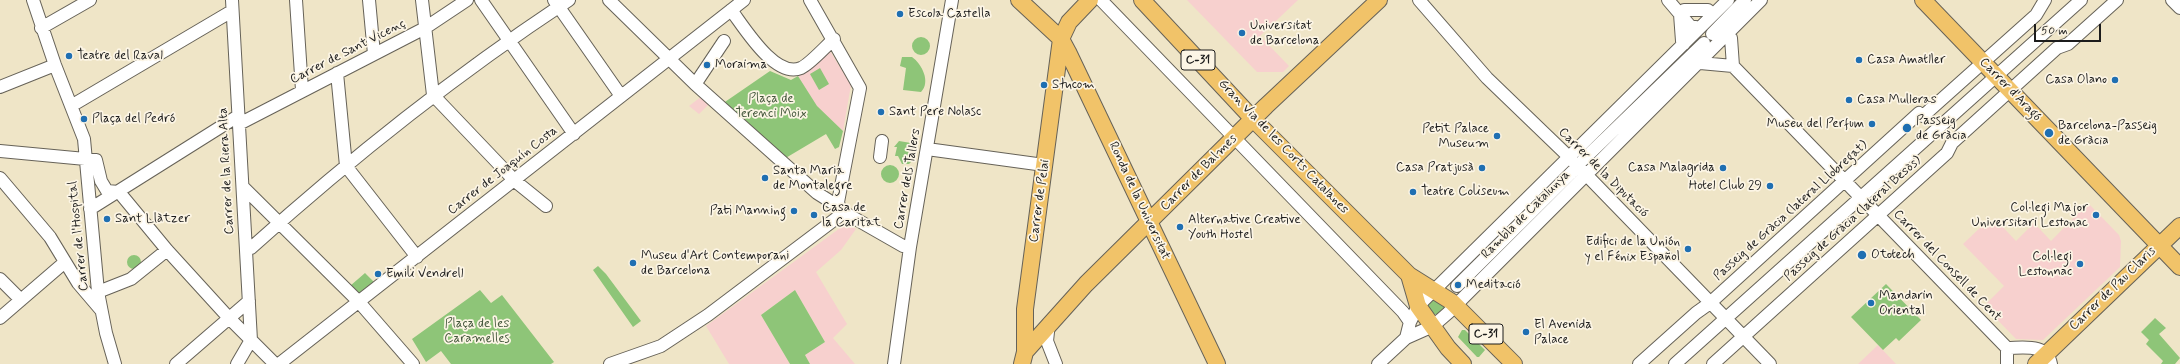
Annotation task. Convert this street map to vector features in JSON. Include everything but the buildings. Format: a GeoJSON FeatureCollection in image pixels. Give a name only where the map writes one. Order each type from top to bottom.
{"type":"FeatureCollection","features":[{"type":"Feature","properties":{"kind":"main road"},"geometry":{"type":"LineString","coordinates":[[1020,0],[1061,39]]}},
{"type":"Feature","properties":{"kind":"main road","name":"Carrer de Pelai"},"geometry":{"type":"LineString","coordinates":[[1023,358],[1025,316],[1061,39],[1069,22],[1090,0]]}},
{"type":"Feature","properties":{"kind":"main road","name":"Gran Via de les Corts Catalanes"},"geometry":{"type":"LineString","coordinates":[[1142,0],[1253,120],[1409,275],[1435,290],[1456,305],[1514,364]]}},
{"type":"Feature","properties":{"kind":"main road","name":"Carrer de Balmes"},"geometry":{"type":"LineString","coordinates":[[1023,358],[1050,322],[1148,222],[1379,0]]}},
{"type":"Feature","properties":{"kind":"main road","name":"Carrer d'Aragó"},"geometry":{"type":"LineString","coordinates":[[1923,0],[2180,267]]}},
{"type":"Feature","properties":{"kind":"main road","name":"Ronda de la Universitat"},"geometry":{"type":"LineString","coordinates":[[1061,39],[1217,364]]}},
{"type":"Feature","properties":{"kind":"main road","name":"Carrer de Pau Claris"},"geometry":{"type":"LineString","coordinates":[[2045,361],[2159,245],[2180,226]]}},
{"type":"Feature","properties":{"kind":"main road","name":"Gran Via de les Corts Catalanes"},"geometry":{"type":"LineString","coordinates":[[1409,275],[1418,306],[1448,348],[1463,364]]}},
{"type":"Feature","properties":{"kind":"street","name":"Carrer de l'Hospital"},"geometry":{"type":"LineString","coordinates":[[33,0],[54,65],[84,139],[98,292],[101,311],[115,364]]}},
{"type":"Feature","properties":{"kind":"street"},"geometry":{"type":"LineString","coordinates":[[41,28],[90,0]]}},
{"type":"Feature","properties":{"kind":"street"},"geometry":{"type":"LineString","coordinates":[[296,0],[302,90]]}},
{"type":"Feature","properties":{"kind":"street"},"geometry":{"type":"LineString","coordinates":[[369,0],[374,54]]}},
{"type":"Feature","properties":{"kind":"street"},"geometry":{"type":"LineString","coordinates":[[422,0],[433,95],[515,181],[546,206]]}},
{"type":"Feature","properties":{"kind":"street","name":"Carrer de Sant Vicenç"},"geometry":{"type":"LineString","coordinates":[[90,209],[122,195],[238,120],[337,73],[425,28],[467,0]]}},
{"type":"Feature","properties":{"kind":"street"},"geometry":{"type":"LineString","coordinates":[[481,0],[574,134]]}},
{"type":"Feature","properties":{"kind":"street"},"geometry":{"type":"LineString","coordinates":[[246,250],[251,248],[346,166],[433,95],[510,41],[556,4],[569,0]]}},
{"type":"Feature","properties":{"kind":"street"},"geometry":{"type":"LineString","coordinates":[[609,0],[669,59],[817,193],[836,205],[840,210],[902,246],[910,247]]}},
{"type":"Feature","properties":{"kind":"street","name":"Carrer de Joaquín Costa"},"geometry":{"type":"LineString","coordinates":[[280,364],[744,0]]}},
{"type":"Feature","properties":{"kind":"street"},"geometry":{"type":"LineString","coordinates":[[610,364],[661,346],[708,315],[838,217],[840,210],[838,202],[860,88],[834,39],[810,0]]}},
{"type":"Feature","properties":{"kind":"street","name":"Carrer dels Tallers"},"geometry":{"type":"LineString","coordinates":[[894,364],[910,247],[952,0]]}},
{"type":"Feature","properties":{"kind":"street"},"geometry":{"type":"LineString","coordinates":[[1101,0],[1403,312],[1410,322]]}},
{"type":"Feature","properties":{"kind":"street","name":"Carrer de la Diputació"},"geometry":{"type":"LineString","coordinates":[[1419,0],[1487,78],[1569,157],[1770,364]]}},
{"type":"Feature","properties":{"kind":"street"},"geometry":{"type":"LineString","coordinates":[[1668,0],[1691,27],[1696,27]]}},
{"type":"Feature","properties":{"kind":"street","name":"Rambla de Catalunya"},"geometry":{"type":"LineString","coordinates":[[1406,338],[1410,322],[1418,306],[1569,157],[1683,41],[1728,0]]}},
{"type":"Feature","properties":{"kind":"street"},"geometry":{"type":"LineString","coordinates":[[1712,34],[1745,0]]}},
{"type":"Feature","properties":{"kind":"street","name":"Rambla de Catalunya"},"geometry":{"type":"LineString","coordinates":[[1378,364],[1406,338],[1433,326],[1456,305],[1700,63],[1761,0]]}},
{"type":"Feature","properties":{"kind":"street","name":"Passeig de Gràcia (lateral Llobregat)"},"geometry":{"type":"LineString","coordinates":[[1639,364],[1710,303],[1919,113],[1923,116],[2036,15],[2045,0]]}},
{"type":"Feature","properties":{"kind":"street"},"geometry":{"type":"LineString","coordinates":[[1674,364],[2081,0]]}},
{"type":"Feature","properties":{"kind":"street","name":"Passeig de Gràcia (lateral Besòs)"},"geometry":{"type":"LineString","coordinates":[[1713,364],[1947,153],[1952,143],[2056,48],[2068,44],[2117,0]]}},
{"type":"Feature","properties":{"kind":"street"},"geometry":{"type":"LineString","coordinates":[[2172,0],[2180,8]]}},
{"type":"Feature","properties":{"kind":"street"},"geometry":{"type":"LineString","coordinates":[[556,4],[621,96]]}},
{"type":"Feature","properties":{"kind":"street"},"geometry":{"type":"LineString","coordinates":[[71,106],[232,5]]}},
{"type":"Feature","properties":{"kind":"street","name":"Carrer de la Riera Alta"},"geometry":{"type":"LineString","coordinates":[[232,5],[251,340]]}},
{"type":"Feature","properties":{"kind":"street"},"geometry":{"type":"LineString","coordinates":[[731,10],[770,59],[787,69],[802,68],[834,39]]}},
{"type":"Feature","properties":{"kind":"street"},"geometry":{"type":"LineString","coordinates":[[1680,14],[1684,10],[1708,10]]}},
{"type":"Feature","properties":{"kind":"street"},"geometry":{"type":"LineString","coordinates":[[1680,14],[1683,41]]}},
{"type":"Feature","properties":{"kind":"street"},"geometry":{"type":"LineString","coordinates":[[1700,63],[1733,66],[1731,38]]}},
{"type":"Feature","properties":{"kind":"street"},"geometry":{"type":"LineString","coordinates":[[696,83],[724,41]]}},
{"type":"Feature","properties":{"kind":"street"},"geometry":{"type":"LineString","coordinates":[[1583,160],[1704,43]]}},
{"type":"Feature","properties":{"kind":"street"},"geometry":{"type":"LineString","coordinates":[[0,87],[54,65]]}},
{"type":"Feature","properties":{"kind":"street","name":"Carrer del Consell de Cent"},"geometry":{"type":"LineString","coordinates":[[1733,66],[2007,348]]}},
{"type":"Feature","properties":{"kind":"street"},"geometry":{"type":"LineString","coordinates":[[337,73],[346,166],[417,256]]}},
{"type":"Feature","properties":{"kind":"street"},"geometry":{"type":"LineString","coordinates":[[880,157],[882,141]]}},
{"type":"Feature","properties":{"kind":"street"},"geometry":{"type":"LineString","coordinates":[[927,149],[1044,165]]}},
{"type":"Feature","properties":{"kind":"street"},"geometry":{"type":"LineString","coordinates":[[0,151],[96,160],[101,181],[107,191],[122,195],[167,250],[229,318],[275,364]]}},
{"type":"Feature","properties":{"kind":"street","name":"Rambla de Catalunya"},"geometry":{"type":"LineString","coordinates":[[1457,286],[1574,170]]}},
{"type":"Feature","properties":{"kind":"street"},"geometry":{"type":"LineString","coordinates":[[0,178],[50,237],[78,283],[101,311]]}},
{"type":"Feature","properties":{"kind":"street"},"geometry":{"type":"LineString","coordinates":[[243,187],[360,302],[413,364]]}},
{"type":"Feature","properties":{"kind":"street"},"geometry":{"type":"LineString","coordinates":[[98,292],[131,279],[167,250]]}},
{"type":"Feature","properties":{"kind":"street"},"geometry":{"type":"LineString","coordinates":[[0,318],[65,262]]}},
{"type":"Feature","properties":{"kind":"street"},"geometry":{"type":"LineString","coordinates":[[0,279],[21,300]]}},
{"type":"Feature","properties":{"kind":"street"},"geometry":{"type":"LineString","coordinates":[[176,364],[249,301]]}},
{"type":"Feature","properties":{"kind":"street"},"geometry":{"type":"LineString","coordinates":[[1050,322],[1047,341],[1056,364]]}},
{"type":"Feature","properties":{"kind":"street"},"geometry":{"type":"LineString","coordinates":[[236,364],[251,340]]}},
{"type":"Feature","properties":{"kind":"street"},"geometry":{"type":"LineString","coordinates":[[2007,364],[2007,348],[2040,349],[2045,361]]}},
{"type":"Feature","properties":{"kind":"shaded area","name":"Universitat de Barcelona"},"geometry":{"type":"Polygon","coordinates":[[[1187,0],[1298,0],[1260,36],[1289,66],[1283,72],[1257,72],[1187,0]]]}},
{"type":"Feature","properties":{"kind":"shaded area"},"geometry":{"type":"Polygon","coordinates":[[[826,51],[830,51],[851,85],[843,131],[816,106],[798,76],[826,51]]]}},
{"type":"Feature","properties":{"kind":"shaded area"},"geometry":{"type":"Polygon","coordinates":[[[702,96],[710,103],[699,114],[689,106],[702,96]]]}},
{"type":"Feature","properties":{"kind":"shaded area"},"geometry":{"type":"Polygon","coordinates":[[[2088,203],[2119,235],[2121,241],[2120,267],[2043,340],[2016,339],[1984,306],[2004,286],[1963,244],[1985,223],[2000,224],[2016,241],[2034,223],[2051,241],[2088,203]]]}},
{"type":"Feature","properties":{"kind":"shaded area"},"geometry":{"type":"Polygon","coordinates":[[[847,223],[856,229],[841,250],[816,272],[847,324],[833,338],[855,364],[810,364],[805,355],[825,342],[795,290],[761,315],[790,364],[729,364],[706,326],[847,223]]]}},
{"type":"Feature","properties":{"kind":"shaded area"},"geometry":{"type":"Polygon","coordinates":[[[1878,345],[1896,364],[1858,364],[1878,345]]]}},
{"type":"Feature","properties":{"kind":"green space"},"geometry":{"type":"Polygon","coordinates":[[[921,37],[927,40],[930,46],[927,52],[921,55],[915,52],[912,46],[915,40],[921,37]]]}},
{"type":"Feature","properties":{"kind":"green space"},"geometry":{"type":"Polygon","coordinates":[[[902,57],[912,57],[922,69],[925,83],[921,92],[903,90],[906,68],[900,66],[902,57]]]}},
{"type":"Feature","properties":{"kind":"green space"},"geometry":{"type":"Polygon","coordinates":[[[820,68],[829,84],[819,90],[810,74],[820,68]]]}},
{"type":"Feature","properties":{"kind":"green space","name":"Plaça de Terenci Moix"},"geometry":{"type":"Polygon","coordinates":[[[770,71],[791,80],[798,76],[817,106],[843,131],[839,147],[835,149],[826,134],[784,159],[722,104],[770,71]]]}},
{"type":"Feature","properties":{"kind":"green space"},"geometry":{"type":"Polygon","coordinates":[[[899,141],[911,143],[915,146],[913,160],[909,164],[902,164],[898,156],[895,156],[897,147],[894,147],[899,141]]]}},
{"type":"Feature","properties":{"kind":"green space"},"geometry":{"type":"Polygon","coordinates":[[[886,165],[894,165],[899,170],[897,181],[894,183],[886,183],[881,178],[881,170],[886,165]]]}},
{"type":"Feature","properties":{"kind":"green space"},"geometry":{"type":"Polygon","coordinates":[[[131,255],[137,255],[141,259],[141,265],[137,269],[131,269],[127,265],[127,259],[131,255]]]}},
{"type":"Feature","properties":{"kind":"green space"},"geometry":{"type":"Polygon","coordinates":[[[598,266],[606,274],[641,321],[633,327],[593,270],[598,266]]]}},
{"type":"Feature","properties":{"kind":"green space"},"geometry":{"type":"Polygon","coordinates":[[[365,273],[375,283],[359,297],[350,286],[365,273]]]}},
{"type":"Feature","properties":{"kind":"green space"},"geometry":{"type":"Polygon","coordinates":[[[1886,284],[1921,320],[1899,341],[1896,338],[1883,350],[1851,317],[1886,284]]]}},
{"type":"Feature","properties":{"kind":"green space","name":"Plaça de les Caramelles"},"geometry":{"type":"Polygon","coordinates":[[[480,290],[491,303],[502,295],[554,362],[551,364],[451,364],[441,351],[426,362],[412,339],[480,290]]]}},
{"type":"Feature","properties":{"kind":"green space"},"geometry":{"type":"Polygon","coordinates":[[[795,290],[825,342],[805,355],[810,364],[790,364],[761,315],[795,290]]]}},
{"type":"Feature","properties":{"kind":"green space"},"geometry":{"type":"Polygon","coordinates":[[[1432,298],[1445,306],[1445,309],[1438,315],[1432,312],[1428,307],[1428,303],[1432,298]]]}},
{"type":"Feature","properties":{"kind":"green space"},"geometry":{"type":"Polygon","coordinates":[[[2155,318],[2166,328],[2159,334],[2180,358],[2175,364],[2161,364],[2163,361],[2146,344],[2149,340],[2141,332],[2155,318]]]}},
{"type":"Feature","properties":{"kind":"green space"},"geometry":{"type":"Polygon","coordinates":[[[1462,330],[1465,330],[1485,350],[1479,357],[1477,357],[1458,337],[1462,330]]]}},
{"type":"Feature","properties":{"kind":"place","name":"Escola Castella"},"geometry":{"type":"Point","coordinates":[900,14]}},
{"type":"Feature","properties":{"kind":"place","name":"Universitat de Barcelona"},"geometry":{"type":"Point","coordinates":[1242,33]}},
{"type":"Feature","properties":{"kind":"place","name":"Teatre del Raval"},"geometry":{"type":"Point","coordinates":[69,56]}},
{"type":"Feature","properties":{"kind":"place","name":"Casa Amatller"},"geometry":{"type":"Point","coordinates":[1859,60]}},
{"type":"Feature","properties":{"kind":"place","name":"Moraima"},"geometry":{"type":"Point","coordinates":[707,65]}},
{"type":"Feature","properties":{"kind":"place","name":"Casa Olano"},"geometry":{"type":"Point","coordinates":[2115,80]}},
{"type":"Feature","properties":{"kind":"place","name":"Stucom"},"geometry":{"type":"Point","coordinates":[1044,85]}},
{"type":"Feature","properties":{"kind":"place","name":"Casa Mulleras"},"geometry":{"type":"Point","coordinates":[1849,100]}},
{"type":"Feature","properties":{"kind":"place","name":"Sant Pere Nolasc"},"geometry":{"type":"Point","coordinates":[881,112]}},
{"type":"Feature","properties":{"kind":"place","name":"Plaça del Pedró"},"geometry":{"type":"Point","coordinates":[84,119]}},
{"type":"Feature","properties":{"kind":"place","name":"Museu del Perfum"},"geometry":{"type":"Point","coordinates":[1872,124]}},
{"type":"Feature","properties":{"kind":"place","name":"Passeig de Gràcia"},"geometry":{"type":"Point","coordinates":[1907,128]}},
{"type":"Feature","properties":{"kind":"place","name":"Barcelona-Passeig de Gràcia"},"geometry":{"type":"Point","coordinates":[2049,133]}},
{"type":"Feature","properties":{"kind":"place","name":"Petit Palace Museum"},"geometry":{"type":"Point","coordinates":[1497,136]}},
{"type":"Feature","properties":{"kind":"place","name":"Casa Pratjusà"},"geometry":{"type":"Point","coordinates":[1482,168]}},
{"type":"Feature","properties":{"kind":"place","name":"Casa Malagrida"},"geometry":{"type":"Point","coordinates":[1723,168]}},
{"type":"Feature","properties":{"kind":"place","name":"Santa Maria de Montalegre"},"geometry":{"type":"Point","coordinates":[765,178]}},
{"type":"Feature","properties":{"kind":"place","name":"Hotel Club 29"},"geometry":{"type":"Point","coordinates":[1770,186]}},
{"type":"Feature","properties":{"kind":"place","name":"Teatre Coliseum"},"geometry":{"type":"Point","coordinates":[1413,192]}},
{"type":"Feature","properties":{"kind":"place","name":"Pati Manning"},"geometry":{"type":"Point","coordinates":[794,211]}},
{"type":"Feature","properties":{"kind":"place","name":"Casa de la Caritat"},"geometry":{"type":"Point","coordinates":[814,215]}},
{"type":"Feature","properties":{"kind":"place","name":"Col·legi Major Universitari Lestonac"},"geometry":{"type":"Point","coordinates":[2096,215]}},
{"type":"Feature","properties":{"kind":"place","name":"Sant Llàtzer"},"geometry":{"type":"Point","coordinates":[107,219]}},
{"type":"Feature","properties":{"kind":"place","name":"Alternative Creative Youth Hostel"},"geometry":{"type":"Point","coordinates":[1180,227]}},
{"type":"Feature","properties":{"kind":"place","name":"Edifici de la Unión y el Fénix Español"},"geometry":{"type":"Point","coordinates":[1688,249]}},
{"type":"Feature","properties":{"kind":"place","name":"Ototech"},"geometry":{"type":"Point","coordinates":[1862,255]}},
{"type":"Feature","properties":{"kind":"place","name":"Museu d'Art Contemporani de Barcelona"},"geometry":{"type":"Point","coordinates":[633,263]}},
{"type":"Feature","properties":{"kind":"place","name":"Col·legi Lestonnac"},"geometry":{"type":"Point","coordinates":[2080,264]}},
{"type":"Feature","properties":{"kind":"place","name":"Emili Vendrell"},"geometry":{"type":"Point","coordinates":[378,274]}},
{"type":"Feature","properties":{"kind":"place","name":"Meditació"},"geometry":{"type":"Point","coordinates":[1458,285]}},
{"type":"Feature","properties":{"kind":"place","name":"Mandarin Oriental"},"geometry":{"type":"Point","coordinates":[1871,303]}},
{"type":"Feature","properties":{"kind":"place","name":"El Avenida Palace"},"geometry":{"type":"Point","coordinates":[1526,332]}}]}
